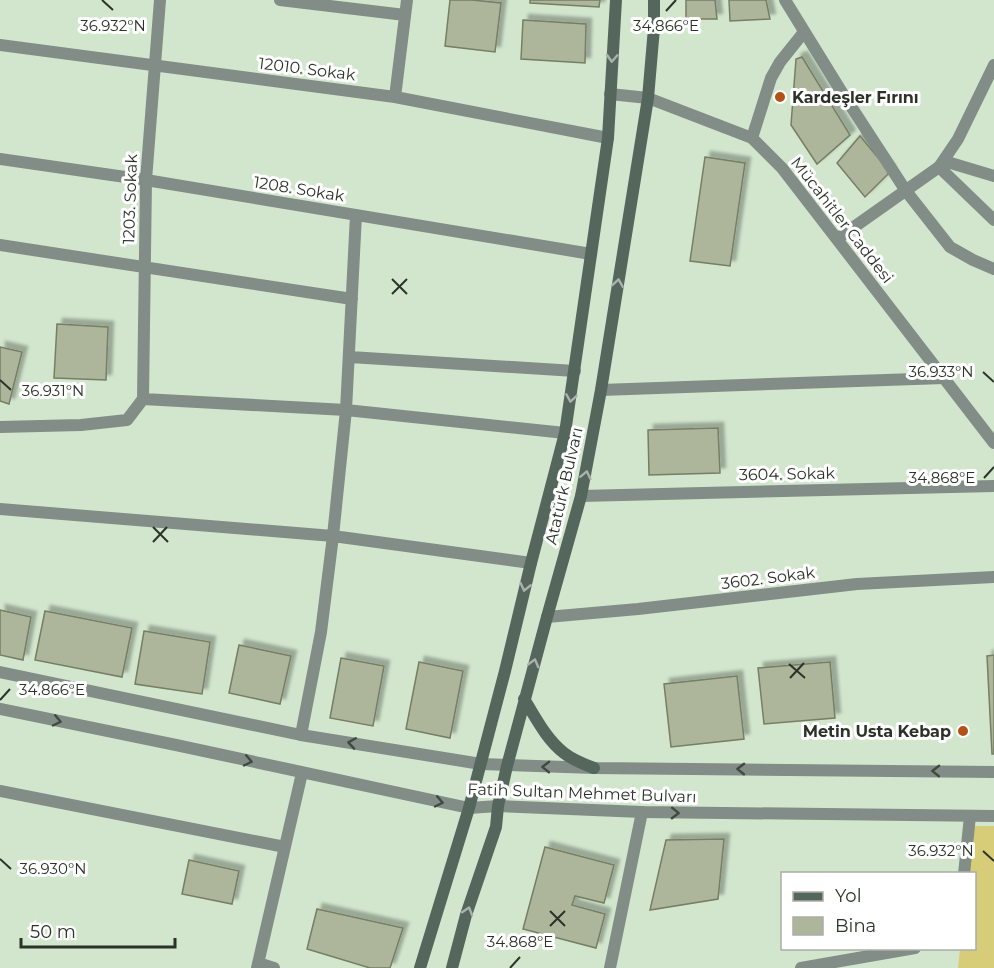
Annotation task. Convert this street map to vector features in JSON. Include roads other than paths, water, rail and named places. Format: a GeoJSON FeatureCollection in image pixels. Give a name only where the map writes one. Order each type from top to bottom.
{"type":"FeatureCollection","features":[{"type":"Feature","properties":{"kind":"main road","name":"Atatürk Bulvarı"},"geometry":{"type":"LineString","coordinates":[[420,968],[469,808],[566,433],[608,138],[616,0]]}},
{"type":"Feature","properties":{"kind":"main road","name":"Atatürk Bulvarı"},"geometry":{"type":"LineString","coordinates":[[452,968],[466,915],[496,827],[498,806],[524,699],[581,496],[601,390],[648,98],[654,0]]}},
{"type":"Feature","properties":{"kind":"main road"},"geometry":{"type":"LineString","coordinates":[[524,699],[545,733],[563,753],[594,768]]}},
{"type":"Feature","properties":{"kind":"street","name":"1203. Sokak"},"geometry":{"type":"LineString","coordinates":[[143,399],[146,180],[160,0]]}},
{"type":"Feature","properties":{"kind":"street"},"geometry":{"type":"LineString","coordinates":[[280,0],[405,15]]}},
{"type":"Feature","properties":{"kind":"street"},"geometry":{"type":"LineString","coordinates":[[395,97],[407,0]]}},
{"type":"Feature","properties":{"kind":"street"},"geometry":{"type":"LineString","coordinates":[[784,0],[906,191],[950,247],[994,268]]}},
{"type":"Feature","properties":{"kind":"street"},"geometry":{"type":"LineString","coordinates":[[752,138],[771,78],[780,62],[804,32]]}},
{"type":"Feature","properties":{"kind":"street","name":"12010. Sokak"},"geometry":{"type":"LineString","coordinates":[[0,45],[395,97],[608,138]]}},
{"type":"Feature","properties":{"kind":"street"},"geometry":{"type":"LineString","coordinates":[[837,239],[942,164],[958,139],[994,64]]}},
{"type":"Feature","properties":{"kind":"street","name":"Mücahitler Caddesi"},"geometry":{"type":"LineString","coordinates":[[610,94],[648,98],[752,138],[782,168],[993,441]]}},
{"type":"Feature","properties":{"kind":"street","name":"1208. Sokak"},"geometry":{"type":"LineString","coordinates":[[0,159],[146,180],[591,254]]}},
{"type":"Feature","properties":{"kind":"street"},"geometry":{"type":"LineString","coordinates":[[942,164],[994,176]]}},
{"type":"Feature","properties":{"kind":"street"},"geometry":{"type":"LineString","coordinates":[[942,164],[994,220]]}},
{"type":"Feature","properties":{"kind":"street"},"geometry":{"type":"LineString","coordinates":[[301,735],[321,632],[333,536],[350,357],[356,215]]}},
{"type":"Feature","properties":{"kind":"street"},"geometry":{"type":"LineString","coordinates":[[0,245],[352,299]]}},
{"type":"Feature","properties":{"kind":"street"},"geometry":{"type":"LineString","coordinates":[[350,357],[575,371]]}},
{"type":"Feature","properties":{"kind":"street"},"geometry":{"type":"LineString","coordinates":[[601,390],[944,378]]}},
{"type":"Feature","properties":{"kind":"street"},"geometry":{"type":"LineString","coordinates":[[0,427],[81,425],[127,420],[143,399],[346,410],[566,433]]}},
{"type":"Feature","properties":{"kind":"street","name":"3604. Sokak"},"geometry":{"type":"LineString","coordinates":[[581,496],[994,486]]}},
{"type":"Feature","properties":{"kind":"street"},"geometry":{"type":"LineString","coordinates":[[0,509],[333,536],[531,562]]}},
{"type":"Feature","properties":{"kind":"street","name":"3602. Sokak"},"geometry":{"type":"LineString","coordinates":[[547,617],[857,584],[994,576]]}},
{"type":"Feature","properties":{"kind":"street","name":"Fatih Sultan Mehmet Bulvarı"},"geometry":{"type":"LineString","coordinates":[[0,672],[301,735],[481,764],[594,768],[994,772]]}},
{"type":"Feature","properties":{"kind":"street","name":"Fatih Sultan Mehmet Bulvarı"},"geometry":{"type":"LineString","coordinates":[[0,709],[469,808],[498,806],[642,812],[994,816]]}},
{"type":"Feature","properties":{"kind":"street"},"geometry":{"type":"LineString","coordinates":[[274,968],[257,965],[302,773]]}},
{"type":"Feature","properties":{"kind":"street"},"geometry":{"type":"LineString","coordinates":[[0,791],[285,847]]}},
{"type":"Feature","properties":{"kind":"street"},"geometry":{"type":"LineString","coordinates":[[610,968],[642,812]]}},
{"type":"Feature","properties":{"kind":"street"},"geometry":{"type":"LineString","coordinates":[[964,872],[970,816]]}},
{"type":"Feature","properties":{"kind":"street"},"geometry":{"type":"LineString","coordinates":[[801,968],[904,950]]}},
{"type":"Feature","properties":{"kind":"place","name":"Kardeşler Fırını"},"geometry":{"type":"Point","coordinates":[780,97]}},
{"type":"Feature","properties":{"kind":"place","name":"Metin Usta Kebap"},"geometry":{"type":"Point","coordinates":[963,731]}}]}
